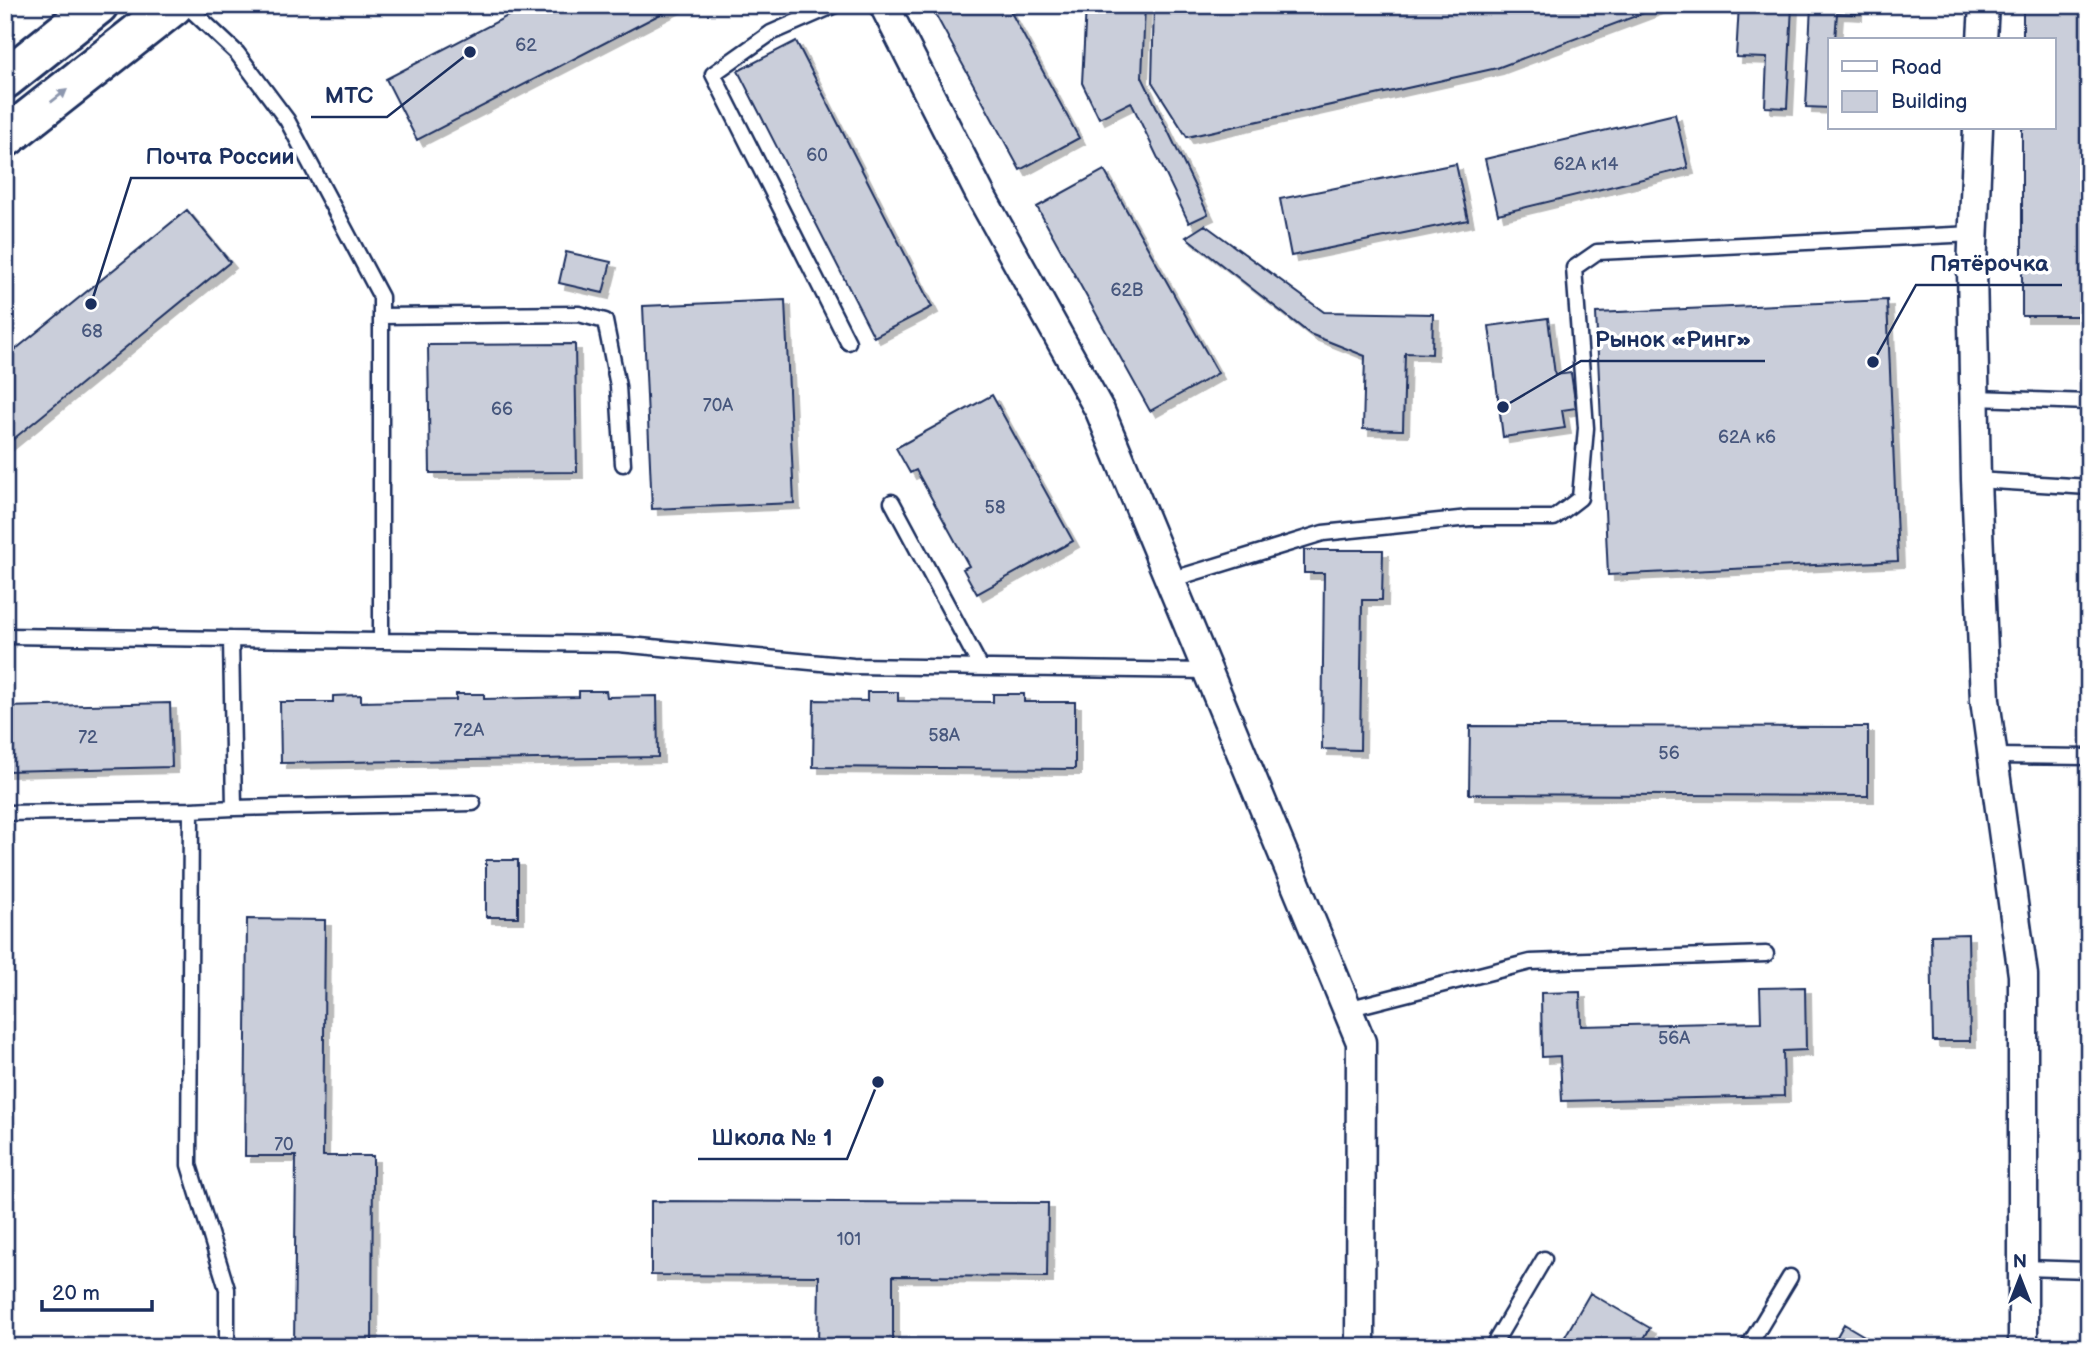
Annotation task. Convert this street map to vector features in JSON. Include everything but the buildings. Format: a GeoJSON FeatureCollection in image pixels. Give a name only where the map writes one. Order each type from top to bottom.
{"type":"FeatureCollection","features":[{"type":"Feature","properties":{"kind":"main road"},"geometry":{"type":"LineString","coordinates":[[5,79],[98,5]]}},
{"type":"Feature","properties":{"kind":"main road"},"geometry":{"type":"LineString","coordinates":[[5,138],[174,5]]}},
{"type":"Feature","properties":{"kind":"street"},"geometry":{"type":"LineString","coordinates":[[884,5],[982,198],[1100,411],[1361,1042],[1360,1347]]}},
{"type":"Feature","properties":{"kind":"street"},"geometry":{"type":"LineString","coordinates":[[1982,38],[1984,5]]}},
{"type":"Feature","properties":{"kind":"street"},"geometry":{"type":"LineString","coordinates":[[1978,130],[1974,234],[1975,398],[1984,700],[2023,975],[2023,1347]]}},
{"type":"Feature","properties":{"kind":"lane"},"geometry":{"type":"LineString","coordinates":[[186,5],[237,53],[287,120],[381,297],[381,641]]}},
{"type":"Feature","properties":{"kind":"lane"},"geometry":{"type":"LineString","coordinates":[[835,5],[771,33],[713,74],[848,342]]}},
{"type":"Feature","properties":{"kind":"lane"},"geometry":{"type":"LineString","coordinates":[[1170,580],[1323,533],[1469,518],[1554,518],[1580,498],[1586,428],[1574,268],[1597,252],[1974,234]]}},
{"type":"Feature","properties":{"kind":"lane"},"geometry":{"type":"LineString","coordinates":[[381,316],[579,314],[605,321],[618,386],[623,464]]}},
{"type":"Feature","properties":{"kind":"lane"},"geometry":{"type":"LineString","coordinates":[[1975,398],[2089,402]]}},
{"type":"Feature","properties":{"kind":"lane"},"geometry":{"type":"LineString","coordinates":[[1976,480],[2089,487]]}},
{"type":"Feature","properties":{"kind":"lane"},"geometry":{"type":"LineString","coordinates":[[892,502],[981,668]]}},
{"type":"Feature","properties":{"kind":"lane"},"geometry":{"type":"LineString","coordinates":[[5,636],[619,644],[853,666],[1208,671]]}},
{"type":"Feature","properties":{"kind":"lane"},"geometry":{"type":"LineString","coordinates":[[231,639],[234,808]]}},
{"type":"Feature","properties":{"kind":"lane"},"geometry":{"type":"LineString","coordinates":[[1992,756],[2089,757]]}},
{"type":"Feature","properties":{"kind":"lane"},"geometry":{"type":"LineString","coordinates":[[5,813],[472,803]]}},
{"type":"Feature","properties":{"kind":"lane"},"geometry":{"type":"LineString","coordinates":[[191,810],[189,1165],[227,1289],[227,1347]]}},
{"type":"Feature","properties":{"kind":"lane"},"geometry":{"type":"LineString","coordinates":[[1347,1009],[1530,961],[1766,954]]}},
{"type":"Feature","properties":{"kind":"lane"},"geometry":{"type":"LineString","coordinates":[[1492,1347],[1544,1259]]}},
{"type":"Feature","properties":{"kind":"lane"},"geometry":{"type":"LineString","coordinates":[[2023,1268],[2089,1270]]}},
{"type":"Feature","properties":{"kind":"lane"},"geometry":{"type":"LineString","coordinates":[[1748,1347],[1790,1277]]}},
{"type":"Feature","properties":{"kind":"place","name":"МТС"},"geometry":{"type":"Point","coordinates":[470,52]}},
{"type":"Feature","properties":{"kind":"place","name":"Почта России"},"geometry":{"type":"Point","coordinates":[91,304]}},
{"type":"Feature","properties":{"kind":"place","name":"Пятёрочка"},"geometry":{"type":"Point","coordinates":[1873,362]}},
{"type":"Feature","properties":{"kind":"place","name":"Рынок «Ринг»"},"geometry":{"type":"Point","coordinates":[1503,407]}},
{"type":"Feature","properties":{"kind":"place","name":"Школа № 1"},"geometry":{"type":"Point","coordinates":[878,1082]}}]}
